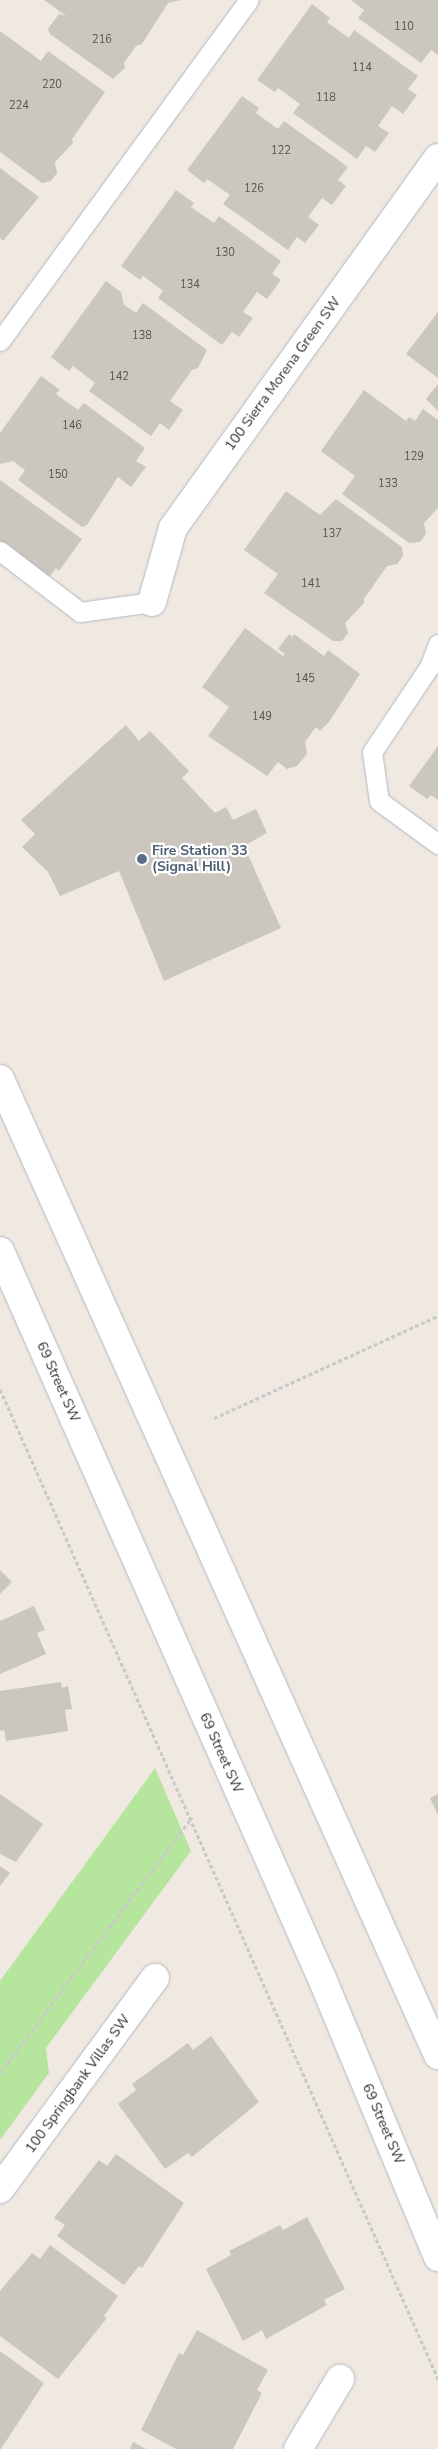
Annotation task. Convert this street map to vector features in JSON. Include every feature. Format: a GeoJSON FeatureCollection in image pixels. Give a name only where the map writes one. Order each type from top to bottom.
{"type":"FeatureCollection","features":[{"type":"Feature","properties":{"kind":"main road","name":"100 Sierra Morena Green SW"},"geometry":{"type":"LineString","coordinates":[[152,602],[173,528],[438,158]]}},
{"type":"Feature","properties":{"kind":"main road"},"geometry":{"type":"LineString","coordinates":[[0,1079],[438,2055]]}},
{"type":"Feature","properties":{"kind":"main road","name":"69 Street SW"},"geometry":{"type":"LineString","coordinates":[[0,1251],[323,1981],[438,2257]]}},
{"type":"Feature","properties":{"kind":"main road","name":"100 Springbank Villas SW"},"geometry":{"type":"LineString","coordinates":[[0,2190],[155,1978]]}},
{"type":"Feature","properties":{"kind":"main road"},"geometry":{"type":"LineString","coordinates":[[298,2449],[340,2379]]}},
{"type":"Feature","properties":{"kind":"lane"},"geometry":{"type":"LineString","coordinates":[[0,341],[249,0]]}},
{"type":"Feature","properties":{"kind":"lane"},"geometry":{"type":"LineString","coordinates":[[0,550],[80,612],[152,602]]}},
{"type":"Feature","properties":{"kind":"lane"},"geometry":{"type":"LineString","coordinates":[[438,644],[429,667],[372,752],[379,802],[438,844]]}},
{"type":"Feature","properties":{"kind":"path"},"geometry":{"type":"LineString","coordinates":[[214,1418],[438,1316]]}},
{"type":"Feature","properties":{"kind":"path"},"geometry":{"type":"LineString","coordinates":[[0,1389],[192,1817],[438,2379]]}},
{"type":"Feature","properties":{"kind":"path"},"geometry":{"type":"LineString","coordinates":[[0,2073],[192,1817]]}},
{"type":"Feature","properties":{"kind":"green space"},"geometry":{"type":"Polygon","coordinates":[[[155,1768],[191,1851],[46,2048],[49,2073],[0,2140],[0,1981],[155,1768]]]}},
{"type":"Feature","properties":{"kind":"building"},"geometry":{"type":"Polygon","coordinates":[[[44,0],[181,0],[168,3],[142,44],[136,46],[124,63],[125,68],[113,79],[50,34],[48,29],[59,14],[66,16],[44,0]]]}},
{"type":"Feature","properties":{"kind":"building"},"geometry":{"type":"Polygon","coordinates":[[[351,0],[438,0],[438,55],[431,50],[421,63],[358,18],[364,10],[351,0]]]}},
{"type":"Feature","properties":{"kind":"building"},"geometry":{"type":"Polygon","coordinates":[[[312,4],[330,18],[327,22],[349,38],[354,30],[418,76],[408,89],[417,95],[403,114],[392,106],[378,126],[389,133],[375,152],[366,146],[357,159],[293,113],[300,104],[278,88],[275,92],[257,80],[312,4]]]}},
{"type":"Feature","properties":{"kind":"building"},"geometry":{"type":"Polygon","coordinates":[[[0,31],[41,61],[48,51],[105,92],[72,139],[73,143],[55,162],[57,173],[51,181],[42,183],[0,152],[0,31]]]}},
{"type":"Feature","properties":{"kind":"building"},"geometry":{"type":"Polygon","coordinates":[[[242,96],[259,108],[256,113],[278,129],[284,121],[348,167],[338,180],[346,186],[332,205],[322,198],[308,217],[319,225],[305,243],[297,237],[288,250],[223,204],[230,195],[207,179],[204,183],[187,170],[242,96]]]}},
{"type":"Feature","properties":{"kind":"building"},"geometry":{"type":"Polygon","coordinates":[[[0,168],[39,197],[3,241],[0,238],[0,168]]]}},
{"type":"Feature","properties":{"kind":"building"},"geometry":{"type":"Polygon","coordinates":[[[176,190],[194,203],[191,207],[214,223],[219,216],[281,261],[272,274],[281,280],[267,299],[257,292],[243,312],[253,318],[239,337],[232,332],[222,345],[158,298],[163,291],[143,276],[140,280],[121,266],[176,190]]]}},
{"type":"Feature","properties":{"kind":"building"},"geometry":{"type":"Polygon","coordinates":[[[106,281],[121,292],[124,305],[136,313],[143,303],[207,350],[198,368],[192,370],[170,401],[183,410],[169,430],[160,423],[151,436],[89,391],[95,383],[73,366],[69,371],[51,357],[106,281]]]}},
{"type":"Feature","properties":{"kind":"building"},"geometry":{"type":"Polygon","coordinates":[[[438,312],[438,378],[406,354],[438,312]]]}},
{"type":"Feature","properties":{"kind":"building"},"geometry":{"type":"Polygon","coordinates":[[[41,376],[60,390],[56,394],[78,410],[84,403],[145,448],[136,461],[146,467],[131,487],[118,477],[87,525],[82,527],[18,480],[25,470],[13,461],[0,464],[0,433],[41,376]]]}},
{"type":"Feature","properties":{"kind":"building"},"geometry":{"type":"Polygon","coordinates":[[[438,384],[438,411],[426,399],[438,384]]]}},
{"type":"Feature","properties":{"kind":"building"},"geometry":{"type":"Polygon","coordinates":[[[364,390],[406,421],[409,417],[415,421],[423,409],[438,420],[438,508],[424,523],[426,534],[420,542],[409,543],[342,494],[355,476],[321,451],[364,390]]]}},
{"type":"Feature","properties":{"kind":"building"},"geometry":{"type":"Polygon","coordinates":[[[0,480],[82,539],[59,571],[56,568],[46,581],[0,548],[0,480]]]}},
{"type":"Feature","properties":{"kind":"building"},"geometry":{"type":"Polygon","coordinates":[[[286,491],[320,515],[336,499],[402,547],[403,556],[397,564],[387,566],[364,599],[364,603],[345,623],[348,633],[342,641],[333,641],[264,593],[278,574],[244,550],[286,491]]]}},
{"type":"Feature","properties":{"kind":"building"},"geometry":{"type":"Polygon","coordinates":[[[245,628],[283,656],[285,654],[278,649],[289,634],[292,637],[294,634],[324,656],[328,650],[360,674],[329,722],[320,731],[316,727],[305,742],[307,754],[297,766],[287,769],[278,762],[267,776],[208,736],[229,707],[202,687],[245,628]]]}},
{"type":"Feature","properties":{"kind":"building","name":"Fire Station 33 (Signal Hill)"},"geometry":{"type":"Polygon","coordinates":[[[126,725],[139,741],[150,731],[189,771],[182,778],[215,813],[226,807],[233,820],[256,809],[267,833],[244,846],[281,928],[164,981],[119,871],[60,896],[48,872],[22,847],[35,834],[21,820],[126,725]]]}},
{"type":"Feature","properties":{"kind":"building"},"geometry":{"type":"Polygon","coordinates":[[[438,746],[438,800],[431,795],[427,799],[409,786],[438,746]]]}},
{"type":"Feature","properties":{"kind":"building"},"geometry":{"type":"Polygon","coordinates":[[[0,1570],[12,1582],[0,1594],[0,1570]]]}},
{"type":"Feature","properties":{"kind":"building"},"geometry":{"type":"Polygon","coordinates":[[[34,1606],[45,1630],[37,1633],[46,1654],[0,1674],[0,1621],[34,1606]]]}},
{"type":"Feature","properties":{"kind":"building"},"geometry":{"type":"Polygon","coordinates":[[[61,1682],[62,1688],[68,1686],[72,1709],[65,1710],[68,1731],[6,1741],[4,1730],[0,1731],[0,1691],[61,1682]]]}},
{"type":"Feature","properties":{"kind":"building"},"geometry":{"type":"Polygon","coordinates":[[[0,1794],[43,1824],[16,1862],[0,1854],[0,1794]]]}},
{"type":"Feature","properties":{"kind":"building"},"geometry":{"type":"Polygon","coordinates":[[[438,1794],[438,1815],[430,1798],[438,1794]]]}},
{"type":"Feature","properties":{"kind":"building"},"geometry":{"type":"Polygon","coordinates":[[[0,1866],[10,1873],[0,1886],[0,1866]]]}},
{"type":"Feature","properties":{"kind":"building"},"geometry":{"type":"Polygon","coordinates":[[[211,2036],[259,2102],[192,2157],[188,2153],[165,2169],[118,2104],[136,2090],[132,2084],[188,2043],[193,2050],[211,2036]]]}},
{"type":"Feature","properties":{"kind":"building"},"geometry":{"type":"Polygon","coordinates":[[[116,2154],[184,2203],[142,2268],[139,2266],[124,2285],[57,2236],[65,2225],[54,2218],[99,2160],[107,2166],[116,2154]]]}},
{"type":"Feature","properties":{"kind":"building"},"geometry":{"type":"Polygon","coordinates":[[[307,2217],[345,2289],[324,2300],[327,2305],[266,2339],[262,2330],[243,2341],[206,2269],[231,2255],[229,2251],[280,2225],[283,2230],[307,2217]]]}},
{"type":"Feature","properties":{"kind":"building"},"geometry":{"type":"Polygon","coordinates":[[[50,2245],[118,2296],[104,2316],[107,2318],[58,2379],[0,2336],[0,2291],[32,2253],[40,2259],[50,2245]]]}},
{"type":"Feature","properties":{"kind":"building"},"geometry":{"type":"Polygon","coordinates":[[[197,2330],[268,2370],[257,2390],[262,2393],[233,2449],[176,2449],[141,2430],[179,2353],[183,2355],[197,2330]]]}},
{"type":"Feature","properties":{"kind":"building"},"geometry":{"type":"Polygon","coordinates":[[[0,2351],[44,2383],[1,2449],[0,2449],[0,2351]]]}},
{"type":"Feature","properties":{"kind":"building"},"geometry":{"type":"Polygon","coordinates":[[[133,2442],[146,2449],[130,2449],[133,2442]]]}},
{"type":"Feature","properties":{"kind":"place","name":"Fire Station 33 (Signal Hill)"},"geometry":{"type":"Point","coordinates":[142,859]}}]}
